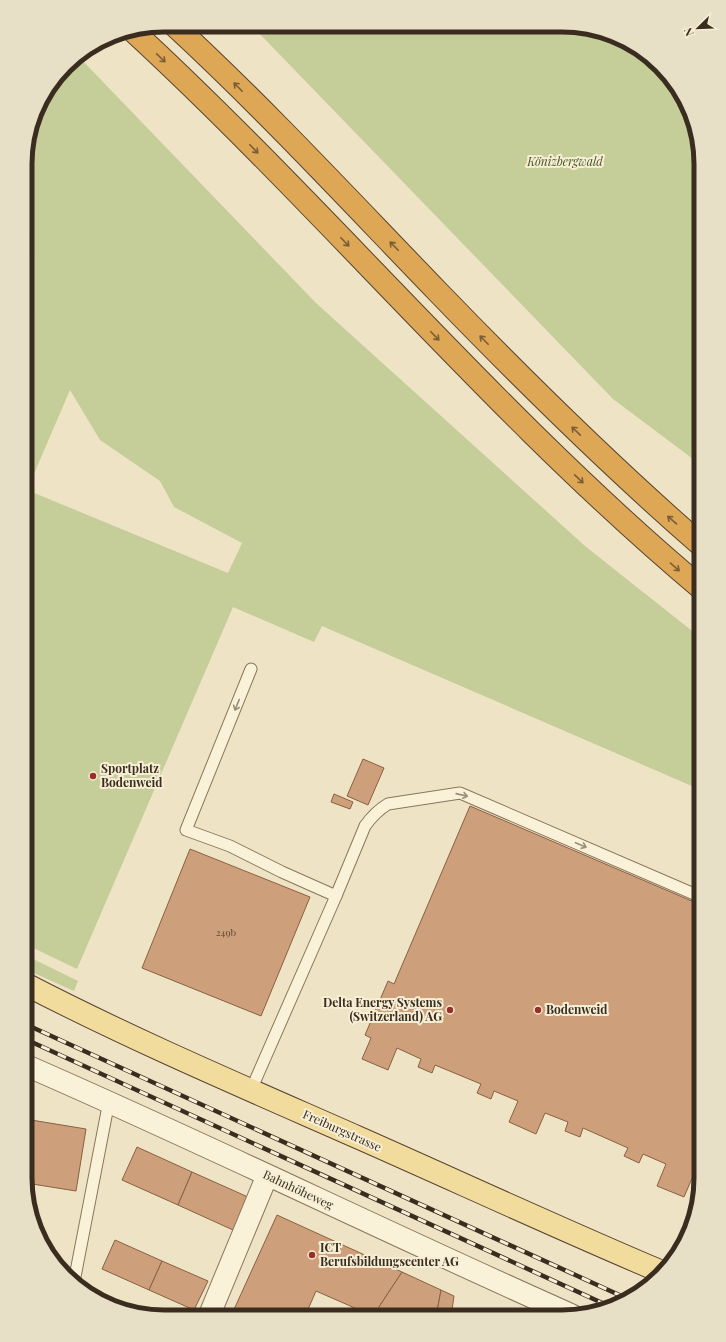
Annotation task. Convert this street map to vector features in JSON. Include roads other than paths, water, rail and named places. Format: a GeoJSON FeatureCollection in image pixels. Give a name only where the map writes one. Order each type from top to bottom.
{"type":"FeatureCollection","features":[{"type":"Feature","properties":{"kind":"highway"},"geometry":{"type":"LineString","coordinates":[[181,32],[266,115],[479,334],[575,430],[650,501],[694,539]]}},
{"type":"Feature","properties":{"kind":"highway"},"geometry":{"type":"LineString","coordinates":[[137,35],[242,136],[454,356],[524,426],[622,519],[694,582]]}},
{"type":"Feature","properties":{"kind":"main road","name":"Freiburgstrasse"},"geometry":{"type":"LineString","coordinates":[[32,988],[251,1090],[591,1242],[656,1270]]}},
{"type":"Feature","properties":{"kind":"street","name":"Bahnhöheweg"},"geometry":{"type":"LineString","coordinates":[[32,1068],[109,1101],[554,1310]]}},
{"type":"Feature","properties":{"kind":"street"},"geometry":{"type":"LineString","coordinates":[[211,1310],[267,1176]]}},
{"type":"Feature","properties":{"kind":"lane"},"geometry":{"type":"LineString","coordinates":[[251,669],[186,830],[230,846],[282,872],[336,896]]}},
{"type":"Feature","properties":{"kind":"lane"},"geometry":{"type":"LineString","coordinates":[[251,1090],[365,826],[379,809],[388,804],[460,793],[694,894]]}},
{"type":"Feature","properties":{"kind":"lane"},"geometry":{"type":"LineString","coordinates":[[75,1275],[109,1101]]}},
{"type":"Feature","properties":{"kind":"railway"},"geometry":{"type":"LineString","coordinates":[[32,1027],[621,1296]]}},
{"type":"Feature","properties":{"kind":"railway"},"geometry":{"type":"LineString","coordinates":[[32,1042],[603,1303]]}},
{"type":"Feature","properties":{"kind":"place","name":"Sportplatz Bodenweid"},"geometry":{"type":"Point","coordinates":[93,776]}},
{"type":"Feature","properties":{"kind":"place","name":"Delta Energy Systems (Switzerland) AG"},"geometry":{"type":"Point","coordinates":[450,1010]}},
{"type":"Feature","properties":{"kind":"place","name":"Bodenweid"},"geometry":{"type":"Point","coordinates":[538,1010]}},
{"type":"Feature","properties":{"kind":"place","name":"ICT Berufsbildungscenter AG"},"geometry":{"type":"Point","coordinates":[312,1255]}},
{"type":"Feature","properties":{"kind":"park label","name":"Könizbergwald"},"geometry":{"type":"Point","coordinates":[565,162]}}]}
